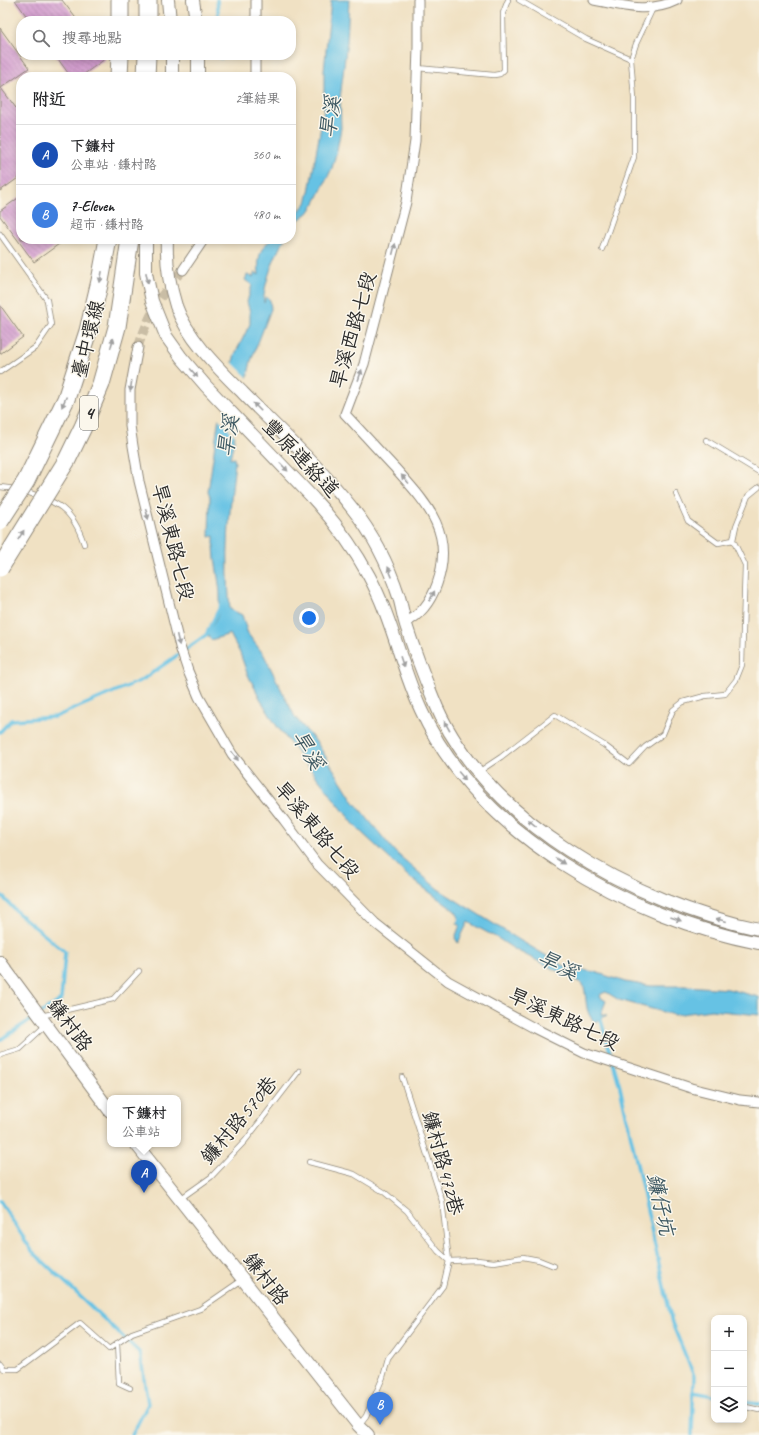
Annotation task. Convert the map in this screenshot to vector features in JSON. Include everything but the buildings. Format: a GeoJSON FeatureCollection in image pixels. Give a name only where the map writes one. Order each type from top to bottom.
{"type":"FeatureCollection","features":[{"type":"Feature","properties":{"kind":"highway"},"geometry":{"type":"LineString","coordinates":[[120,0],[120,16]]}},
{"type":"Feature","properties":{"kind":"highway"},"geometry":{"type":"LineString","coordinates":[[148,0],[148,16]]}},
{"type":"Feature","properties":{"kind":"highway"},"geometry":{"type":"LineString","coordinates":[[119,72],[120,60]]}},
{"type":"Feature","properties":{"kind":"highway"},"geometry":{"type":"LineString","coordinates":[[146,72],[147,60]]}},
{"type":"Feature","properties":{"kind":"highway","name":"臺中環線"},"geometry":{"type":"LineString","coordinates":[[0,521],[26,481],[66,399],[88,331],[107,244]]}},
{"type":"Feature","properties":{"kind":"highway","name":"臺中環線"},"geometry":{"type":"LineString","coordinates":[[0,568],[67,460],[101,384],[117,327],[129,244]]}},
{"type":"Feature","properties":{"kind":"street"},"geometry":{"type":"LineString","coordinates":[[168,0],[170,16]]}},
{"type":"Feature","properties":{"kind":"street"},"geometry":{"type":"LineString","coordinates":[[193,0],[195,16]]}},
{"type":"Feature","properties":{"kind":"street"},"geometry":{"type":"LineString","coordinates":[[256,0],[256,16]]}},
{"type":"Feature","properties":{"kind":"street","name":"旱溪西路七段"},"geometry":{"type":"LineString","coordinates":[[405,623],[412,620],[424,608],[436,587],[442,566],[442,548],[439,530],[428,507],[421,497],[345,414],[364,364],[406,202],[415,141],[418,0]]}},
{"type":"Feature","properties":{"kind":"street"},"geometry":{"type":"LineString","coordinates":[[594,0],[641,9],[653,4],[661,7],[677,0]]}},
{"type":"Feature","properties":{"kind":"street"},"geometry":{"type":"LineString","coordinates":[[172,60],[172,72]]}},
{"type":"Feature","properties":{"kind":"street"},"geometry":{"type":"LineString","coordinates":[[198,60],[198,72]]}},
{"type":"Feature","properties":{"kind":"street"},"geometry":{"type":"LineString","coordinates":[[254,72],[255,60]]}},
{"type":"Feature","properties":{"kind":"street","name":"豐原連絡道"},"geometry":{"type":"LineString","coordinates":[[146,244],[146,273],[152,301],[162,328],[170,342],[181,358],[206,386],[329,515],[353,550],[370,577],[421,711],[443,750],[480,796],[523,835],[573,870],[600,886],[652,910],[708,930],[759,943]]}},
{"type":"Feature","properties":{"kind":"street","name":"豐原連絡道"},"geometry":{"type":"LineString","coordinates":[[167,244],[169,273],[176,306],[186,326],[200,346],[223,372],[304,454],[354,510],[375,543],[386,562],[398,594],[405,623],[434,701],[464,755],[478,772],[505,800],[544,832],[602,871],[647,893],[677,905],[707,916],[759,929]]}},
{"type":"Feature","properties":{"kind":"street"},"geometry":{"type":"LineString","coordinates":[[183,270],[201,244]]}},
{"type":"Feature","properties":{"kind":"street","name":"旱溪東路七段"},"geometry":{"type":"LineString","coordinates":[[138,347],[130,390],[130,426],[132,446],[146,510],[180,647],[186,665],[199,697],[232,754],[317,864],[375,923],[448,981],[534,1028],[584,1053],[691,1088],[740,1100],[759,1102]]}},
{"type":"Feature","properties":{"kind":"street","name":"鎌村路"},"geometry":{"type":"LineString","coordinates":[[0,962],[107,1107]]}},
{"type":"Feature","properties":{"kind":"street","name":"鎌村路"},"geometry":{"type":"LineString","coordinates":[[138,1147],[358,1426],[368,1435]]}},
{"type":"Feature","properties":{"kind":"lane"},"geometry":{"type":"LineString","coordinates":[[417,68],[494,75],[500,74],[504,70],[502,13],[508,0]]}},
{"type":"Feature","properties":{"kind":"lane"},"geometry":{"type":"LineString","coordinates":[[519,0],[586,39],[631,59]]}},
{"type":"Feature","properties":{"kind":"lane"},"geometry":{"type":"LineString","coordinates":[[602,249],[634,157],[634,98],[631,59],[638,38],[653,4]]}},
{"type":"Feature","properties":{"kind":"lane"},"geometry":{"type":"LineString","coordinates":[[0,234],[48,300],[51,325],[36,347],[0,372]]}},
{"type":"Feature","properties":{"kind":"lane"},"geometry":{"type":"LineString","coordinates":[[706,440],[759,472]]}},
{"type":"Feature","properties":{"kind":"lane"},"geometry":{"type":"LineString","coordinates":[[0,487],[24,491],[50,500],[61,506],[71,515],[84,544]]}},
{"type":"Feature","properties":{"kind":"lane"},"geometry":{"type":"LineString","coordinates":[[478,772],[502,757],[555,715],[604,746],[629,764],[645,747],[663,734],[673,710],[683,702],[705,696],[725,694],[736,680],[742,665],[745,565],[733,540],[736,526],[748,496],[759,487]]}},
{"type":"Feature","properties":{"kind":"lane"},"geometry":{"type":"LineString","coordinates":[[676,494],[688,521],[718,543],[733,540]]}},
{"type":"Feature","properties":{"kind":"lane"},"geometry":{"type":"LineString","coordinates":[[0,1055],[20,1049],[43,1021],[113,999],[139,971]]}},
{"type":"Feature","properties":{"kind":"lane","name":"鐮村路570巷"},"geometry":{"type":"LineString","coordinates":[[180,1199],[211,1177],[245,1141],[299,1071]]}},
{"type":"Feature","properties":{"kind":"lane","name":"鐮村路472巷"},"geometry":{"type":"LineString","coordinates":[[358,1426],[366,1416],[383,1377],[388,1359],[443,1286],[449,1261],[442,1201],[402,1076]]}},
{"type":"Feature","properties":{"kind":"lane"},"geometry":{"type":"LineString","coordinates":[[309,1162],[354,1174],[384,1192],[407,1211],[438,1251],[449,1261],[477,1260],[494,1262],[523,1257],[538,1260],[554,1266]]}},
{"type":"Feature","properties":{"kind":"lane"},"geometry":{"type":"LineString","coordinates":[[0,1364],[4,1369],[18,1369],[80,1323],[109,1349],[132,1333],[200,1309],[242,1280]]}},
{"type":"Feature","properties":{"kind":"lane"},"geometry":{"type":"LineString","coordinates":[[117,1343],[119,1383],[130,1388]]}},
{"type":"Feature","properties":{"kind":"lane"},"geometry":{"type":"LineString","coordinates":[[747,1408],[759,1410]]}},
{"type":"Feature","properties":{"kind":"water","name":"旱溪"},"geometry":{"type":"Polygon","coordinates":[[[331,0],[349,0],[347,41],[340,99],[341,128],[337,150],[332,168],[315,203],[308,213],[296,222],[296,214],[306,203],[309,192],[324,110],[324,71],[331,0]]]}},
{"type":"Feature","properties":{"kind":"water","name":"旱溪"},"geometry":{"type":"Polygon","coordinates":[[[282,244],[267,279],[264,303],[266,297],[270,300],[271,309],[251,361],[230,459],[234,458],[235,463],[228,536],[230,609],[242,615],[248,634],[264,655],[295,717],[317,743],[354,802],[395,852],[438,889],[521,941],[566,967],[595,972],[625,982],[651,986],[686,986],[728,989],[759,997],[759,1015],[711,1010],[674,1015],[619,1000],[606,992],[601,994],[600,997],[606,1001],[601,1014],[607,1015],[595,1022],[591,1018],[587,1009],[583,984],[514,949],[468,922],[458,943],[455,938],[460,925],[457,923],[458,917],[455,911],[409,877],[356,827],[276,725],[247,673],[240,653],[230,634],[211,640],[206,632],[213,625],[217,617],[220,591],[214,554],[214,536],[209,537],[210,497],[208,492],[220,410],[235,354],[250,324],[250,312],[247,302],[252,285],[245,280],[247,275],[253,277],[255,272],[259,275],[260,256],[265,245],[282,244]]]}},
{"type":"Feature","properties":{"kind":"pier"},"geometry":{"type":"Polygon","coordinates":[[[231,361],[249,379],[236,437],[217,417],[231,361]]]}},
{"type":"Feature","properties":{"kind":"waterway"},"geometry":{"type":"LineString","coordinates":[[217,0],[219,16]]}},
{"type":"Feature","properties":{"kind":"waterway"},"geometry":{"type":"LineString","coordinates":[[0,732],[11,720],[55,717],[142,680],[206,635],[221,605]]}},
{"type":"Feature","properties":{"kind":"waterway"},"geometry":{"type":"LineString","coordinates":[[0,894],[18,913],[65,952],[61,1000],[0,1040]]}},
{"type":"Feature","properties":{"kind":"waterway","name":"鐮仔坑"},"geometry":{"type":"LineString","coordinates":[[600,1017],[620,1087],[672,1323],[694,1376],[692,1435]]}},
{"type":"Feature","properties":{"kind":"waterway"},"geometry":{"type":"LineString","coordinates":[[0,1201],[32,1251],[140,1353],[148,1404],[132,1435]]}},
{"type":"Feature","properties":{"kind":"waterway"},"geometry":{"type":"LineString","coordinates":[[694,1392],[711,1395]]}},
{"type":"Feature","properties":{"kind":"waterway"},"geometry":{"type":"LineString","coordinates":[[747,1402],[759,1404]]}},
{"type":"Feature","properties":{"kind":"tunnel"},"geometry":{"type":"LineString","coordinates":[[138,347],[146,325],[161,297],[183,270]]}},
{"type":"Feature","properties":{"kind":"place","name":"下鐮村"},"geometry":{"type":"Point","coordinates":[144,1193]}},
{"type":"Feature","properties":{"kind":"place","name":"7-Eleven"},"geometry":{"type":"Point","coordinates":[380,1425]}}]}
